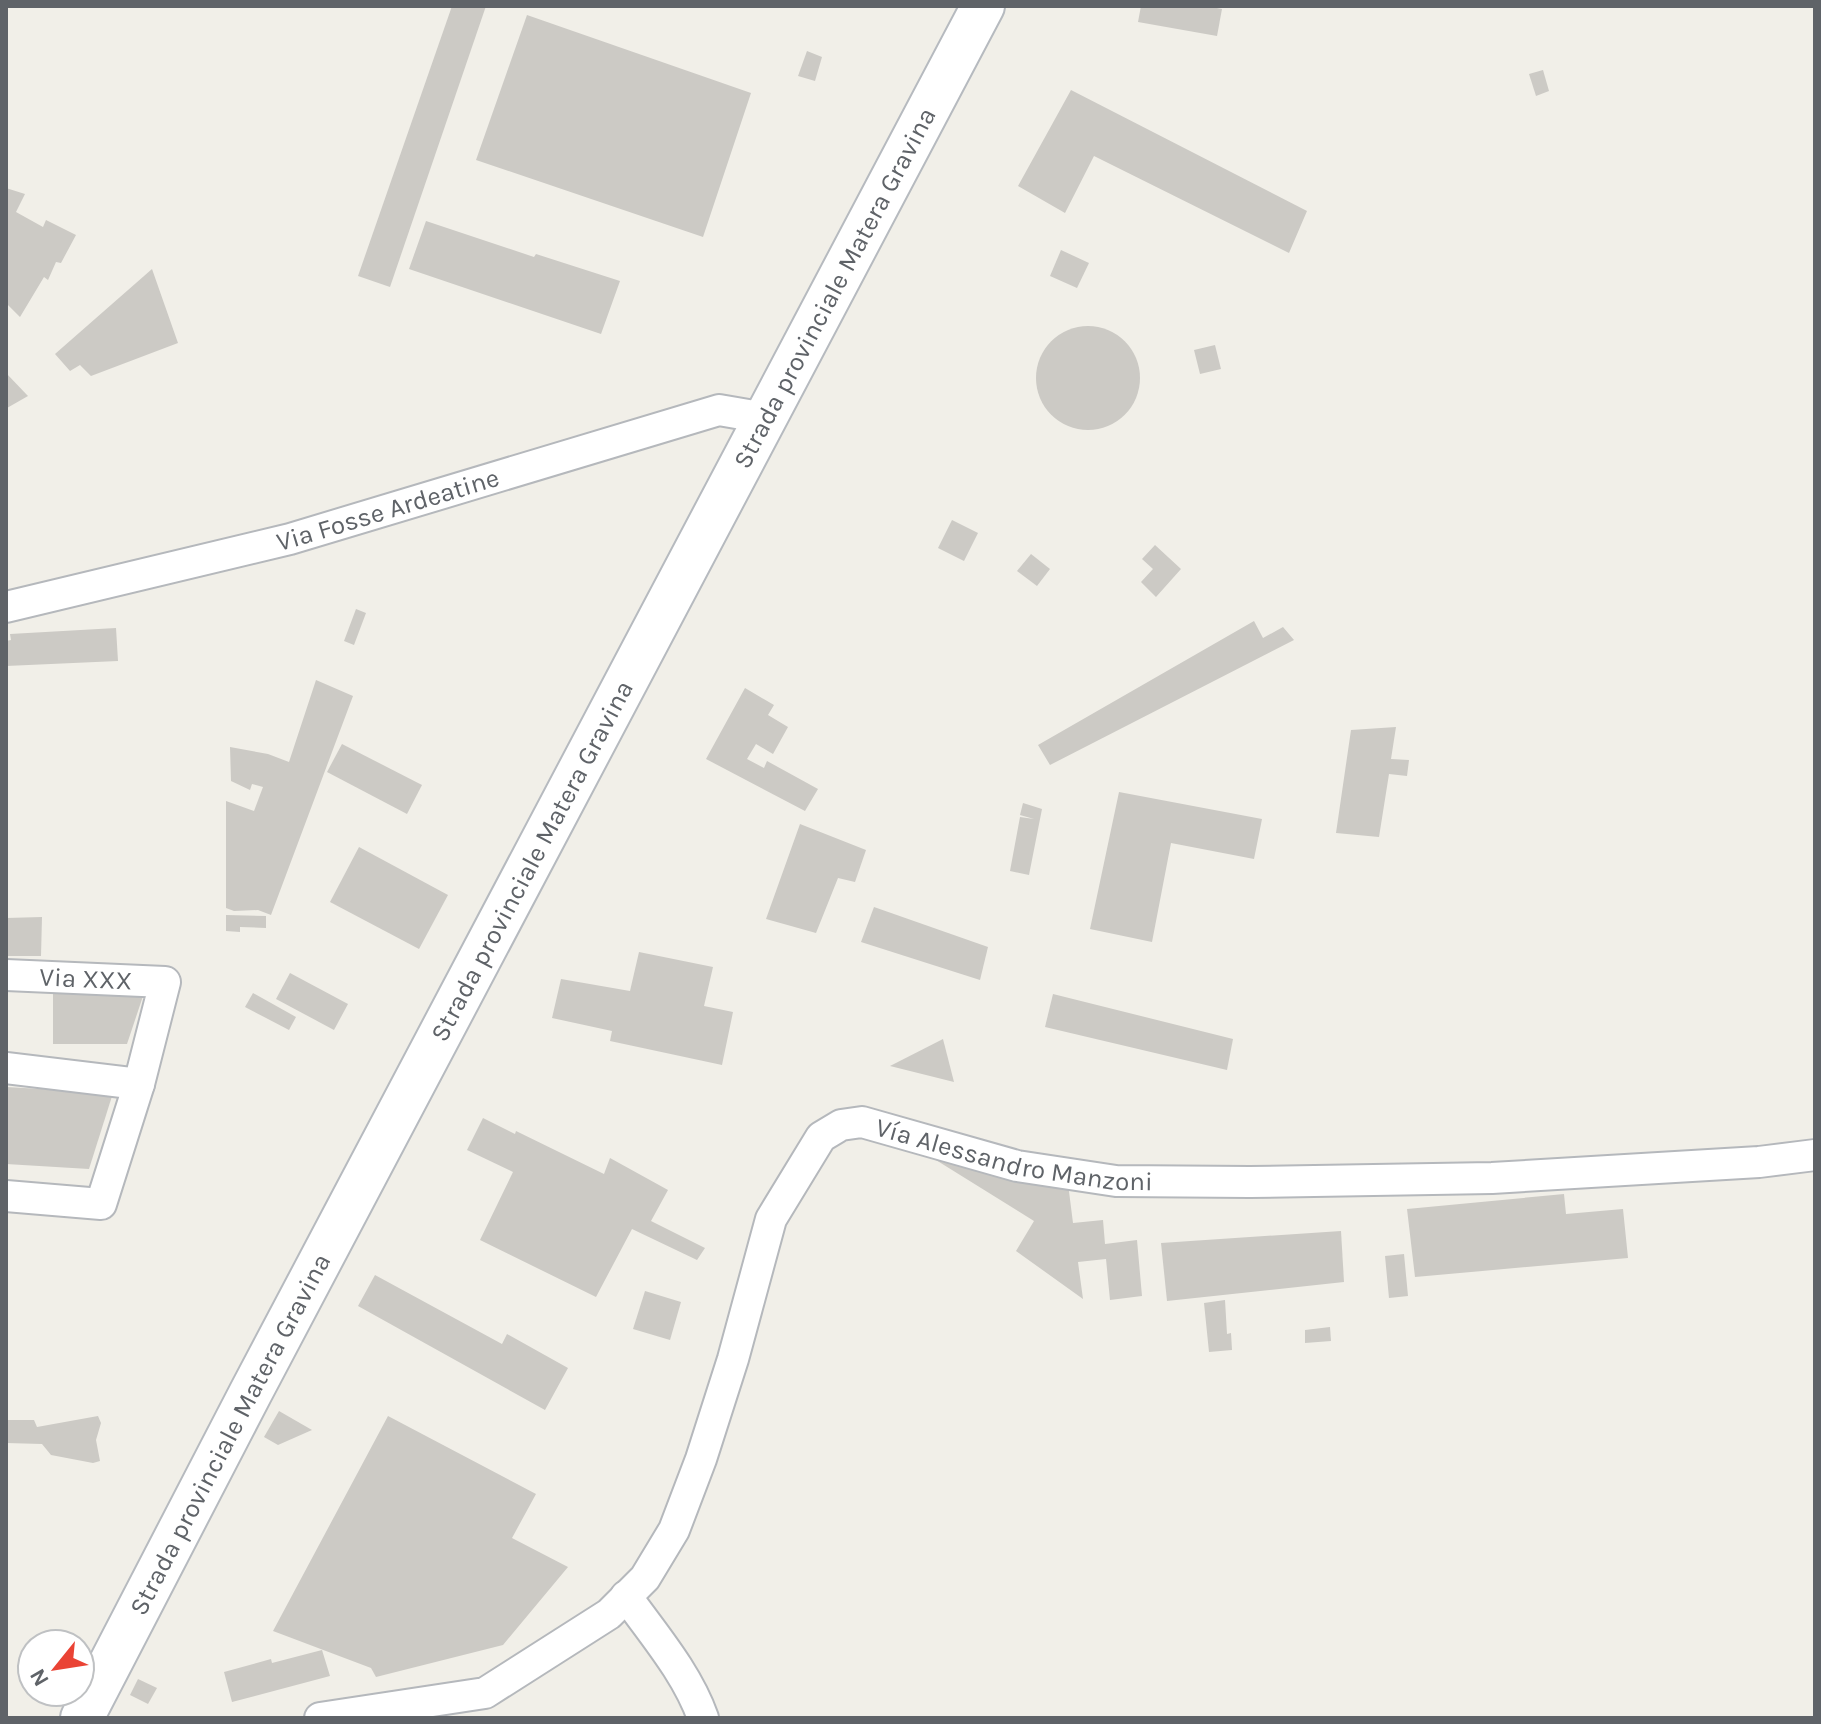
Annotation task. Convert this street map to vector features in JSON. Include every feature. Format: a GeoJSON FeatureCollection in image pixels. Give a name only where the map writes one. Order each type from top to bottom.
{"type":"FeatureCollection","features":[{"type":"Feature","properties":{"kind":"main road","name":"Strada provinciale Matera Gravina"},"geometry":{"type":"LineString","coordinates":[[82,1718],[265,1364],[983,6]]}},
{"type":"Feature","properties":{"kind":"street","name":"Via Fosse Ardeatine"},"geometry":{"type":"LineString","coordinates":[[6,607],[290,539],[719,410],[765,418]]}},
{"type":"Feature","properties":{"kind":"street","name":"Via XXX"},"geometry":{"type":"LineString","coordinates":[[6,975],[165,982],[139,1084]]}},
{"type":"Feature","properties":{"kind":"street"},"geometry":{"type":"LineString","coordinates":[[6,1068],[139,1084],[101,1204],[6,1196]]}},
{"type":"Feature","properties":{"kind":"street","name":"Vía Alessandro Manzoni"},"geometry":{"type":"LineString","coordinates":[[320,1718],[485,1693],[609,1614],[645,1578],[674,1530],[701,1459],[733,1359],[771,1219],[821,1137],[841,1125],[862,1122],[1017,1166],[1116,1181],[1492,1178],[1759,1162],[1815,1155]]}},
{"type":"Feature","properties":{"kind":"street"},"geometry":{"type":"LineString","coordinates":[[626,1596],[675,1664],[697,1700],[703,1718]]}},
{"type":"Feature","properties":{"kind":"building"},"geometry":{"type":"Polygon","coordinates":[[[452,6],[486,6],[390,287],[358,276],[452,6]]]}},
{"type":"Feature","properties":{"kind":"building"},"geometry":{"type":"Polygon","coordinates":[[[1141,6],[1206,6],[1222,9],[1217,36],[1138,22],[1141,6]]]}},
{"type":"Feature","properties":{"kind":"building"},"geometry":{"type":"Polygon","coordinates":[[[527,15],[751,93],[703,237],[476,160],[527,15]]]}},
{"type":"Feature","properties":{"kind":"building"},"geometry":{"type":"Polygon","coordinates":[[[807,51],[822,57],[815,81],[798,76],[807,51]]]}},
{"type":"Feature","properties":{"kind":"building"},"geometry":{"type":"Polygon","coordinates":[[[1543,70],[1549,91],[1536,96],[1529,74],[1543,70]]]}},
{"type":"Feature","properties":{"kind":"building"},"geometry":{"type":"Polygon","coordinates":[[[1071,90],[1307,211],[1289,253],[1094,156],[1065,213],[1018,186],[1071,90]]]}},
{"type":"Feature","properties":{"kind":"building"},"geometry":{"type":"Polygon","coordinates":[[[6,188],[25,194],[16,212],[43,227],[46,220],[76,235],[61,263],[56,262],[48,280],[44,277],[20,317],[6,303],[6,188]]]}},
{"type":"Feature","properties":{"kind":"building"},"geometry":{"type":"Polygon","coordinates":[[[426,221],[534,257],[536,254],[620,281],[601,334],[409,269],[426,221]]]}},
{"type":"Feature","properties":{"kind":"building"},"geometry":{"type":"Polygon","coordinates":[[[1061,250],[1089,263],[1077,288],[1050,276],[1061,250]]]}},
{"type":"Feature","properties":{"kind":"building"},"geometry":{"type":"Polygon","coordinates":[[[152,269],[178,343],[91,376],[80,365],[70,371],[55,354],[152,269]]]}},
{"type":"Feature","properties":{"kind":"building"},"geometry":{"type":"Polygon","coordinates":[[[1088,326],[1108,330],[1125,341],[1136,358],[1140,378],[1136,398],[1125,415],[1108,426],[1088,430],[1068,426],[1051,415],[1040,398],[1036,378],[1040,358],[1051,341],[1068,330],[1088,326]]]}},
{"type":"Feature","properties":{"kind":"building"},"geometry":{"type":"Polygon","coordinates":[[[1215,345],[1221,369],[1200,374],[1194,350],[1215,345]]]}},
{"type":"Feature","properties":{"kind":"building"},"geometry":{"type":"Polygon","coordinates":[[[6,373],[28,396],[7,408],[6,406],[6,373]]]}},
{"type":"Feature","properties":{"kind":"building"},"geometry":{"type":"Polygon","coordinates":[[[952,520],[978,533],[964,561],[938,548],[952,520]]]}},
{"type":"Feature","properties":{"kind":"building"},"geometry":{"type":"Polygon","coordinates":[[[1155,545],[1181,569],[1156,597],[1141,582],[1153,569],[1142,559],[1155,545]]]}},
{"type":"Feature","properties":{"kind":"building"},"geometry":{"type":"Polygon","coordinates":[[[1031,554],[1050,569],[1037,586],[1017,571],[1031,554]]]}},
{"type":"Feature","properties":{"kind":"building"},"geometry":{"type":"Polygon","coordinates":[[[356,609],[366,613],[354,645],[344,641],[356,609]]]}},
{"type":"Feature","properties":{"kind":"building"},"geometry":{"type":"Polygon","coordinates":[[[1254,621],[1263,638],[1283,627],[1294,640],[1050,765],[1038,745],[1254,621]]]}},
{"type":"Feature","properties":{"kind":"building"},"geometry":{"type":"Polygon","coordinates":[[[116,628],[118,661],[6,666],[6,641],[11,640],[10,634],[116,628]]]}},
{"type":"Feature","properties":{"kind":"building"},"geometry":{"type":"Polygon","coordinates":[[[316,680],[353,696],[271,915],[258,910],[234,911],[226,908],[226,801],[254,811],[263,787],[252,784],[250,790],[231,781],[230,747],[268,754],[289,762],[316,680]]]}},
{"type":"Feature","properties":{"kind":"building"},"geometry":{"type":"Polygon","coordinates":[[[745,688],[774,705],[768,715],[788,727],[773,754],[756,744],[747,759],[764,768],[767,761],[818,789],[805,811],[706,759],[745,688]]]}},
{"type":"Feature","properties":{"kind":"building"},"geometry":{"type":"Polygon","coordinates":[[[1396,727],[1391,759],[1409,760],[1407,776],[1389,774],[1379,837],[1336,833],[1351,730],[1396,727]]]}},
{"type":"Feature","properties":{"kind":"building"},"geometry":{"type":"Polygon","coordinates":[[[342,744],[422,785],[407,814],[327,772],[342,744]]]}},
{"type":"Feature","properties":{"kind":"building"},"geometry":{"type":"Polygon","coordinates":[[[1119,792],[1262,819],[1254,859],[1171,843],[1152,942],[1090,929],[1119,792]]]}},
{"type":"Feature","properties":{"kind":"building"},"geometry":{"type":"Polygon","coordinates":[[[1023,803],[1042,809],[1029,875],[1010,871],[1020,817],[1034,819],[1020,815],[1023,803]]]}},
{"type":"Feature","properties":{"kind":"building"},"geometry":{"type":"Polygon","coordinates":[[[800,824],[866,850],[855,882],[838,878],[816,933],[766,919],[800,824]]]}},
{"type":"Feature","properties":{"kind":"building"},"geometry":{"type":"Polygon","coordinates":[[[359,847],[448,895],[419,949],[330,902],[359,847]]]}},
{"type":"Feature","properties":{"kind":"building"},"geometry":{"type":"Polygon","coordinates":[[[874,907],[988,947],[980,980],[861,942],[874,907]]]}},
{"type":"Feature","properties":{"kind":"building"},"geometry":{"type":"Polygon","coordinates":[[[226,915],[266,916],[266,928],[240,927],[240,932],[226,931],[226,915]]]}},
{"type":"Feature","properties":{"kind":"building"},"geometry":{"type":"Polygon","coordinates":[[[42,917],[41,956],[6,956],[6,918],[42,917]]]}},
{"type":"Feature","properties":{"kind":"building"},"geometry":{"type":"Polygon","coordinates":[[[639,952],[713,967],[704,1006],[733,1012],[722,1065],[610,1041],[612,1031],[552,1018],[561,979],[630,991],[639,952]]]}},
{"type":"Feature","properties":{"kind":"building"},"geometry":{"type":"Polygon","coordinates":[[[290,973],[348,1004],[334,1030],[276,999],[290,973]]]}},
{"type":"Feature","properties":{"kind":"building"},"geometry":{"type":"Polygon","coordinates":[[[145,990],[127,1044],[53,1044],[53,991],[145,990]]]}},
{"type":"Feature","properties":{"kind":"building"},"geometry":{"type":"Polygon","coordinates":[[[253,993],[296,1017],[289,1030],[245,1007],[253,993]]]}},
{"type":"Feature","properties":{"kind":"building"},"geometry":{"type":"Polygon","coordinates":[[[1053,994],[1233,1039],[1227,1070],[1045,1027],[1053,994]]]}},
{"type":"Feature","properties":{"kind":"building"},"geometry":{"type":"Polygon","coordinates":[[[943,1039],[954,1082],[890,1066],[943,1039]]]}},
{"type":"Feature","properties":{"kind":"building"},"geometry":{"type":"Polygon","coordinates":[[[6,1087],[113,1093],[89,1169],[6,1164],[6,1087]]]}},
{"type":"Feature","properties":{"kind":"building"},"geometry":{"type":"Polygon","coordinates":[[[483,1118],[604,1174],[610,1158],[668,1190],[651,1221],[705,1248],[697,1260],[632,1229],[596,1297],[480,1240],[513,1172],[467,1150],[483,1118]]]}},
{"type":"Feature","properties":{"kind":"building"},"geometry":{"type":"Polygon","coordinates":[[[915,1147],[1065,1160],[1073,1223],[1103,1220],[1105,1244],[1137,1240],[1142,1296],[1110,1300],[1106,1259],[1078,1262],[1083,1299],[1016,1251],[1034,1221],[915,1147]]]}},
{"type":"Feature","properties":{"kind":"building"},"geometry":{"type":"Polygon","coordinates":[[[1564,1194],[1566,1214],[1623,1209],[1628,1258],[1415,1277],[1407,1209],[1564,1194]]]}},
{"type":"Feature","properties":{"kind":"building"},"geometry":{"type":"Polygon","coordinates":[[[1341,1231],[1344,1282],[1167,1301],[1161,1243],[1341,1231]]]}},
{"type":"Feature","properties":{"kind":"building"},"geometry":{"type":"Polygon","coordinates":[[[1404,1254],[1408,1296],[1389,1298],[1385,1256],[1404,1254]]]}},
{"type":"Feature","properties":{"kind":"building"},"geometry":{"type":"Polygon","coordinates":[[[375,1275],[502,1344],[507,1334],[568,1368],[545,1410],[358,1306],[375,1275]]]}},
{"type":"Feature","properties":{"kind":"building"},"geometry":{"type":"Polygon","coordinates":[[[645,1291],[681,1302],[670,1340],[633,1329],[645,1291]]]}},
{"type":"Feature","properties":{"kind":"building"},"geometry":{"type":"Polygon","coordinates":[[[1225,1300],[1227,1334],[1231,1333],[1232,1350],[1209,1352],[1204,1303],[1225,1300]]]}},
{"type":"Feature","properties":{"kind":"building"},"geometry":{"type":"Polygon","coordinates":[[[1330,1327],[1331,1341],[1305,1343],[1305,1330],[1330,1327]]]}},
{"type":"Feature","properties":{"kind":"building"},"geometry":{"type":"Polygon","coordinates":[[[279,1411],[312,1430],[278,1445],[264,1437],[279,1411]]]}},
{"type":"Feature","properties":{"kind":"building"},"geometry":{"type":"Polygon","coordinates":[[[98,1416],[101,1423],[96,1440],[100,1461],[93,1463],[51,1455],[42,1444],[6,1443],[6,1420],[34,1420],[37,1427],[98,1416]]]}},
{"type":"Feature","properties":{"kind":"building"},"geometry":{"type":"Polygon","coordinates":[[[388,1416],[536,1494],[512,1538],[568,1567],[503,1645],[376,1677],[371,1668],[273,1631],[388,1416]]]}},
{"type":"Feature","properties":{"kind":"building"},"geometry":{"type":"Polygon","coordinates":[[[322,1650],[330,1676],[232,1702],[224,1672],[322,1650]]]}},
{"type":"Feature","properties":{"kind":"building"},"geometry":{"type":"Polygon","coordinates":[[[138,1679],[157,1688],[148,1704],[130,1695],[138,1679]]]}}]}
